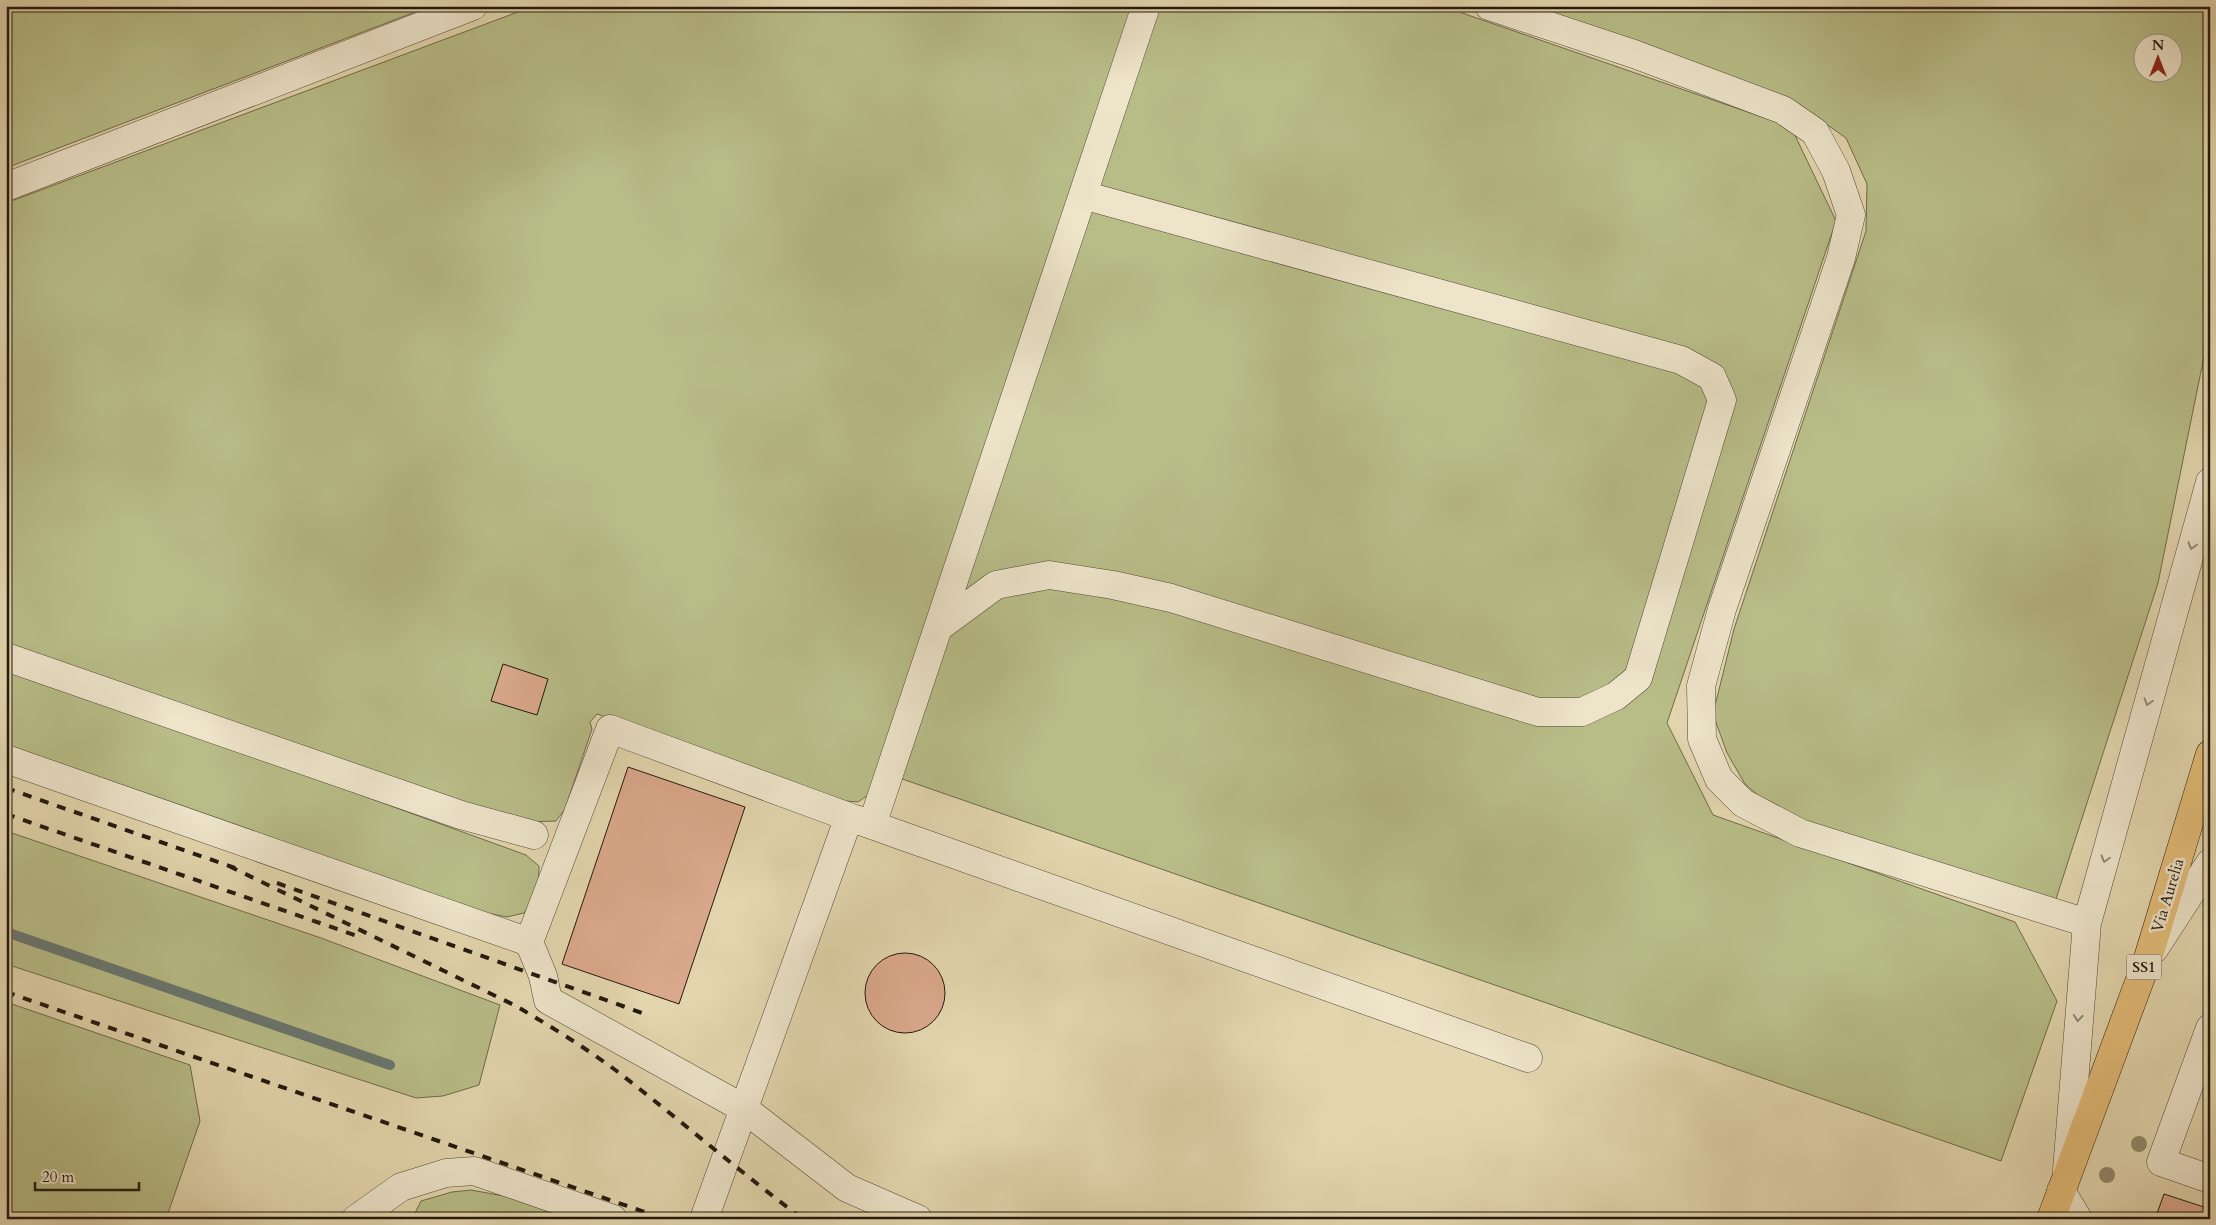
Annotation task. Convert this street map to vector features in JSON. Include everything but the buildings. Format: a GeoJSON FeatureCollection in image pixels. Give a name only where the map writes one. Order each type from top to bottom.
{"type":"FeatureCollection","features":[{"type":"Feature","properties":{"kind":"main road","name":"Via Aurelia"},"geometry":{"type":"LineString","coordinates":[[2051,1219],[2148,958],[2210,754]]}},
{"type":"Feature","properties":{"kind":"street"},"geometry":{"type":"LineString","coordinates":[[6,187],[473,6]]}},
{"type":"Feature","properties":{"kind":"street"},"geometry":{"type":"LineString","coordinates":[[704,1219],[743,1108],[939,627],[1146,6]]}},
{"type":"Feature","properties":{"kind":"street"},"geometry":{"type":"LineString","coordinates":[[1489,6],[1634,54],[1783,110],[1815,132],[1836,171],[1851,215],[1841,258],[1722,609],[1701,686],[1702,738],[1719,779],[1743,803],[1800,833],[2087,923]]}},
{"type":"Feature","properties":{"kind":"street"},"geometry":{"type":"LineString","coordinates":[[939,627],[996,585],[1049,575],[1113,585],[1171,598],[1538,712],[1582,712],[1616,696],[1638,678],[1722,400],[1712,377],[1681,360],[1083,195]]}},
{"type":"Feature","properties":{"kind":"street"},"geometry":{"type":"LineString","coordinates":[[2078,1219],[2064,1184],[2087,923],[2210,482]]}},
{"type":"Feature","properties":{"kind":"street"},"geometry":{"type":"LineString","coordinates":[[6,657],[462,816],[534,835]]}},
{"type":"Feature","properties":{"kind":"street"},"geometry":{"type":"LineString","coordinates":[[918,1219],[847,1188],[743,1108],[548,1000],[543,976],[529,942],[610,729],[861,821],[1528,1058]]}},
{"type":"Feature","properties":{"kind":"street"},"geometry":{"type":"LineString","coordinates":[[6,759],[529,942]]}},
{"type":"Feature","properties":{"kind":"street"},"geometry":{"type":"LineString","coordinates":[[2148,958],[2210,863]]}},
{"type":"Feature","properties":{"kind":"street"},"geometry":{"type":"LineString","coordinates":[[2210,1028],[2161,1162],[2210,1179]]}},
{"type":"Feature","properties":{"kind":"street"},"geometry":{"type":"LineString","coordinates":[[356,1219],[401,1187],[446,1173],[474,1171],[613,1219]]}},
{"type":"Feature","properties":{"kind":"green space"},"geometry":{"type":"Polygon","coordinates":[[[431,6],[6,168],[6,7],[431,6]]]}},
{"type":"Feature","properties":{"kind":"green space"},"geometry":{"type":"Polygon","coordinates":[[[534,6],[1442,6],[1791,127],[1836,221],[1667,723],[1713,815],[2015,922],[2057,1001],[2001,1161],[885,773],[874,791],[858,802],[846,801],[597,714],[590,722],[592,729],[565,809],[556,821],[527,822],[496,816],[6,644],[6,203],[534,6]]]}},
{"type":"Feature","properties":{"kind":"green space"},"geometry":{"type":"Polygon","coordinates":[[[1519,6],[2210,6],[2210,327],[2158,583],[2055,902],[1781,815],[1745,784],[1727,753],[1713,714],[1734,629],[1866,231],[1867,184],[1846,138],[1788,97],[1519,6]]]}},
{"type":"Feature","properties":{"kind":"green space"},"geometry":{"type":"Polygon","coordinates":[[[6,666],[526,855],[539,866],[538,893],[524,913],[507,917],[487,913],[196,814],[6,746],[6,666]]]}},
{"type":"Feature","properties":{"kind":"green space"},"geometry":{"type":"Polygon","coordinates":[[[6,831],[321,938],[500,1005],[479,1085],[443,1096],[416,1098],[6,964],[6,831]]]}},
{"type":"Feature","properties":{"kind":"green space"},"geometry":{"type":"Polygon","coordinates":[[[6,1002],[190,1065],[200,1121],[166,1219],[6,1219],[6,1002]]]}},
{"type":"Feature","properties":{"kind":"green space"},"geometry":{"type":"Polygon","coordinates":[[[471,1190],[504,1196],[570,1219],[425,1219],[415,1213],[421,1201],[452,1192],[471,1190]]]}},
{"type":"Feature","properties":{"kind":"waterway"},"geometry":{"type":"LineString","coordinates":[[6,932],[390,1065]]}},
{"type":"Feature","properties":{"kind":"railway"},"geometry":{"type":"LineString","coordinates":[[6,788],[235,868]]}},
{"type":"Feature","properties":{"kind":"railway"},"geometry":{"type":"LineString","coordinates":[[6,814],[363,938]]}},
{"type":"Feature","properties":{"kind":"railway"},"geometry":{"type":"LineString","coordinates":[[229,866],[516,1006],[555,1029],[618,1072],[803,1219]]}},
{"type":"Feature","properties":{"kind":"railway"},"geometry":{"type":"LineString","coordinates":[[277,883],[645,1014]]}},
{"type":"Feature","properties":{"kind":"railway"},"geometry":{"type":"LineString","coordinates":[[6,992],[665,1219]]}}]}
